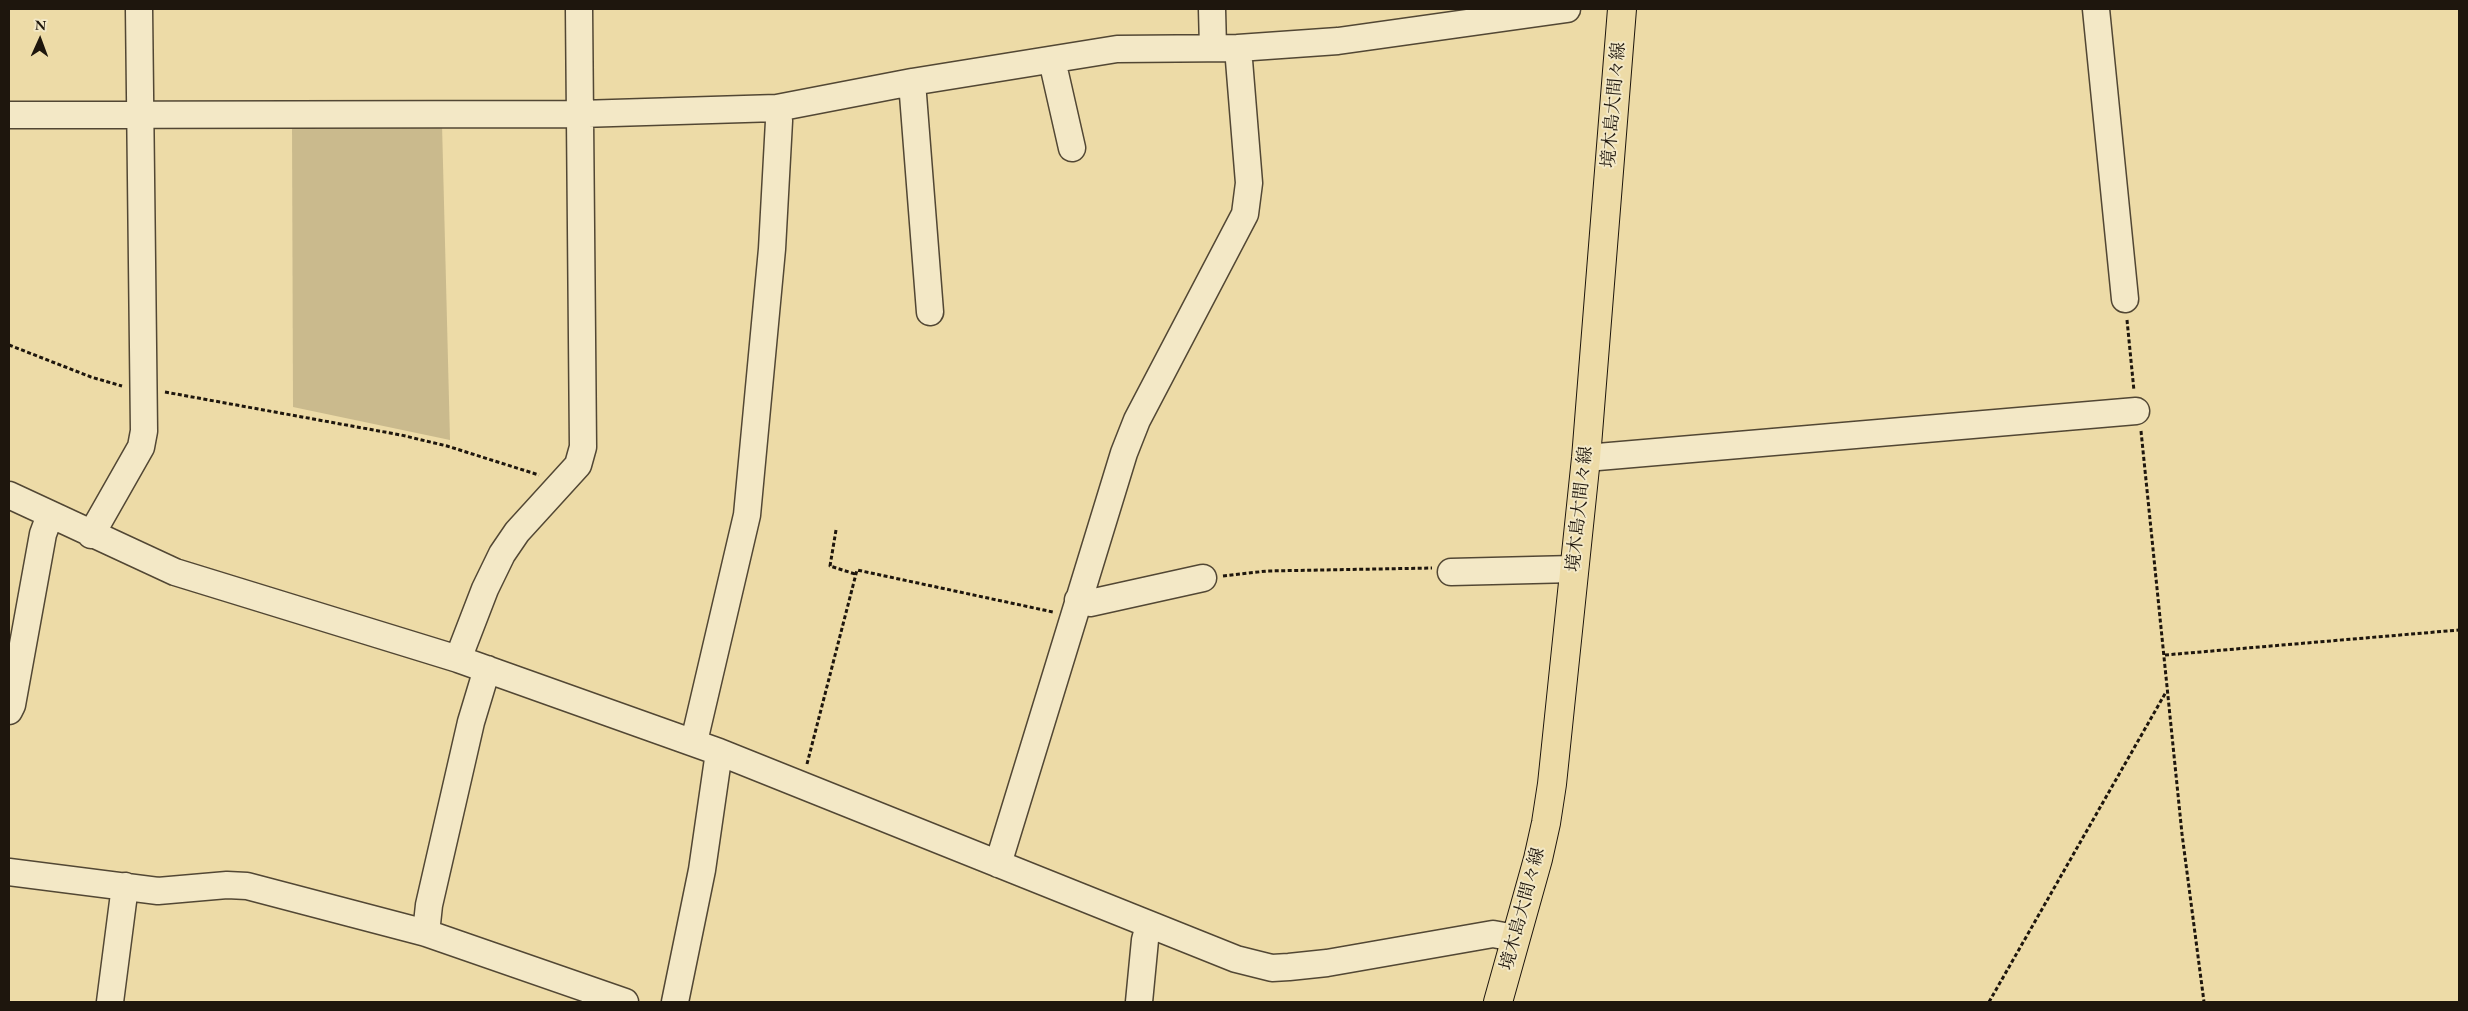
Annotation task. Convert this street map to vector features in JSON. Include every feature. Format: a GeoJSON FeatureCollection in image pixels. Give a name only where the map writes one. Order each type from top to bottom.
{"type":"FeatureCollection","features":[{"type":"Feature","properties":{"kind":"main road","name":"境木島大間々線"},"geometry":{"type":"LineString","coordinates":[[1498,1002],[1546,823],[1586,458],[1622,9]]}},
{"type":"Feature","properties":{"kind":"street"},"geometry":{"type":"LineString","coordinates":[[91,535],[141,447],[144,431],[139,9]]}},
{"type":"Feature","properties":{"kind":"street"},"geometry":{"type":"LineString","coordinates":[[458,659],[485,590],[502,554],[517,532],[564,483],[578,465],[583,448],[579,9]]}},
{"type":"Feature","properties":{"kind":"street"},"geometry":{"type":"LineString","coordinates":[[998,864],[1124,453],[1137,420],[1245,214],[1248,200],[1248,176],[1226,48],[1212,9]]}},
{"type":"Feature","properties":{"kind":"street"},"geometry":{"type":"LineString","coordinates":[[9,115],[580,114],[777,108],[912,82],[1132,48],[1226,48],[1338,41],[1567,9]]}},
{"type":"Feature","properties":{"kind":"street"},"geometry":{"type":"LineString","coordinates":[[2096,9],[2125,299]]}},
{"type":"Feature","properties":{"kind":"street"},"geometry":{"type":"LineString","coordinates":[[1052,60],[1072,148]]}},
{"type":"Feature","properties":{"kind":"street"},"geometry":{"type":"LineString","coordinates":[[912,82],[930,312]]}},
{"type":"Feature","properties":{"kind":"street"},"geometry":{"type":"LineString","coordinates":[[692,742],[698,724],[747,515],[772,249],[779,121],[777,108]]}},
{"type":"Feature","properties":{"kind":"street"},"geometry":{"type":"LineString","coordinates":[[1586,458],[2136,411]]}},
{"type":"Feature","properties":{"kind":"street"},"geometry":{"type":"LineString","coordinates":[[9,495],[91,535],[174,572],[458,659],[720,752],[1236,959],[1272,968],[1327,963],[1493,934],[1507,935],[1515,938]]}},
{"type":"Feature","properties":{"kind":"street"},"geometry":{"type":"LineString","coordinates":[[9,711],[12,705],[43,534],[50,515]]}},
{"type":"Feature","properties":{"kind":"street"},"geometry":{"type":"LineString","coordinates":[[1451,572],[1574,569]]}},
{"type":"Feature","properties":{"kind":"street"},"geometry":{"type":"LineString","coordinates":[[1076,608],[1090,603],[1202,578]]}},
{"type":"Feature","properties":{"kind":"street"},"geometry":{"type":"LineString","coordinates":[[426,933],[429,905],[471,722],[487,669]]}},
{"type":"Feature","properties":{"kind":"street"},"geometry":{"type":"LineString","coordinates":[[675,1002],[702,870],[720,752]]}},
{"type":"Feature","properties":{"kind":"street"},"geometry":{"type":"LineString","coordinates":[[9,872],[158,891],[227,885],[247,886],[426,933],[625,1002]]}},
{"type":"Feature","properties":{"kind":"street"},"geometry":{"type":"LineString","coordinates":[[110,1002],[125,886]]}},
{"type":"Feature","properties":{"kind":"street"},"geometry":{"type":"LineString","coordinates":[[1139,1002],[1145,940],[1150,925]]}},
{"type":"Feature","properties":{"kind":"path"},"geometry":{"type":"LineString","coordinates":[[2125,299],[2136,411],[2140,422],[2165,655],[2182,834],[2204,1002]]}},
{"type":"Feature","properties":{"kind":"path"},"geometry":{"type":"LineString","coordinates":[[9,345],[91,377],[127,387],[251,406],[401,435],[447,446],[564,483]]}},
{"type":"Feature","properties":{"kind":"path"},"geometry":{"type":"LineString","coordinates":[[836,530],[830,566],[855,574]]}},
{"type":"Feature","properties":{"kind":"path"},"geometry":{"type":"LineString","coordinates":[[1202,578],[1267,571],[1440,568],[1451,572]]}},
{"type":"Feature","properties":{"kind":"path"},"geometry":{"type":"LineString","coordinates":[[802,785],[856,570],[1076,608]]}},
{"type":"Feature","properties":{"kind":"path"},"geometry":{"type":"LineString","coordinates":[[2165,655],[2459,630]]}},
{"type":"Feature","properties":{"kind":"path"},"geometry":{"type":"LineString","coordinates":[[1989,1002],[2167,691]]}},
{"type":"Feature","properties":{"kind":"shaded area"},"geometry":{"type":"Polygon","coordinates":[[[442,124],[450,440],[293,407],[292,126],[442,124]]]}}]}
